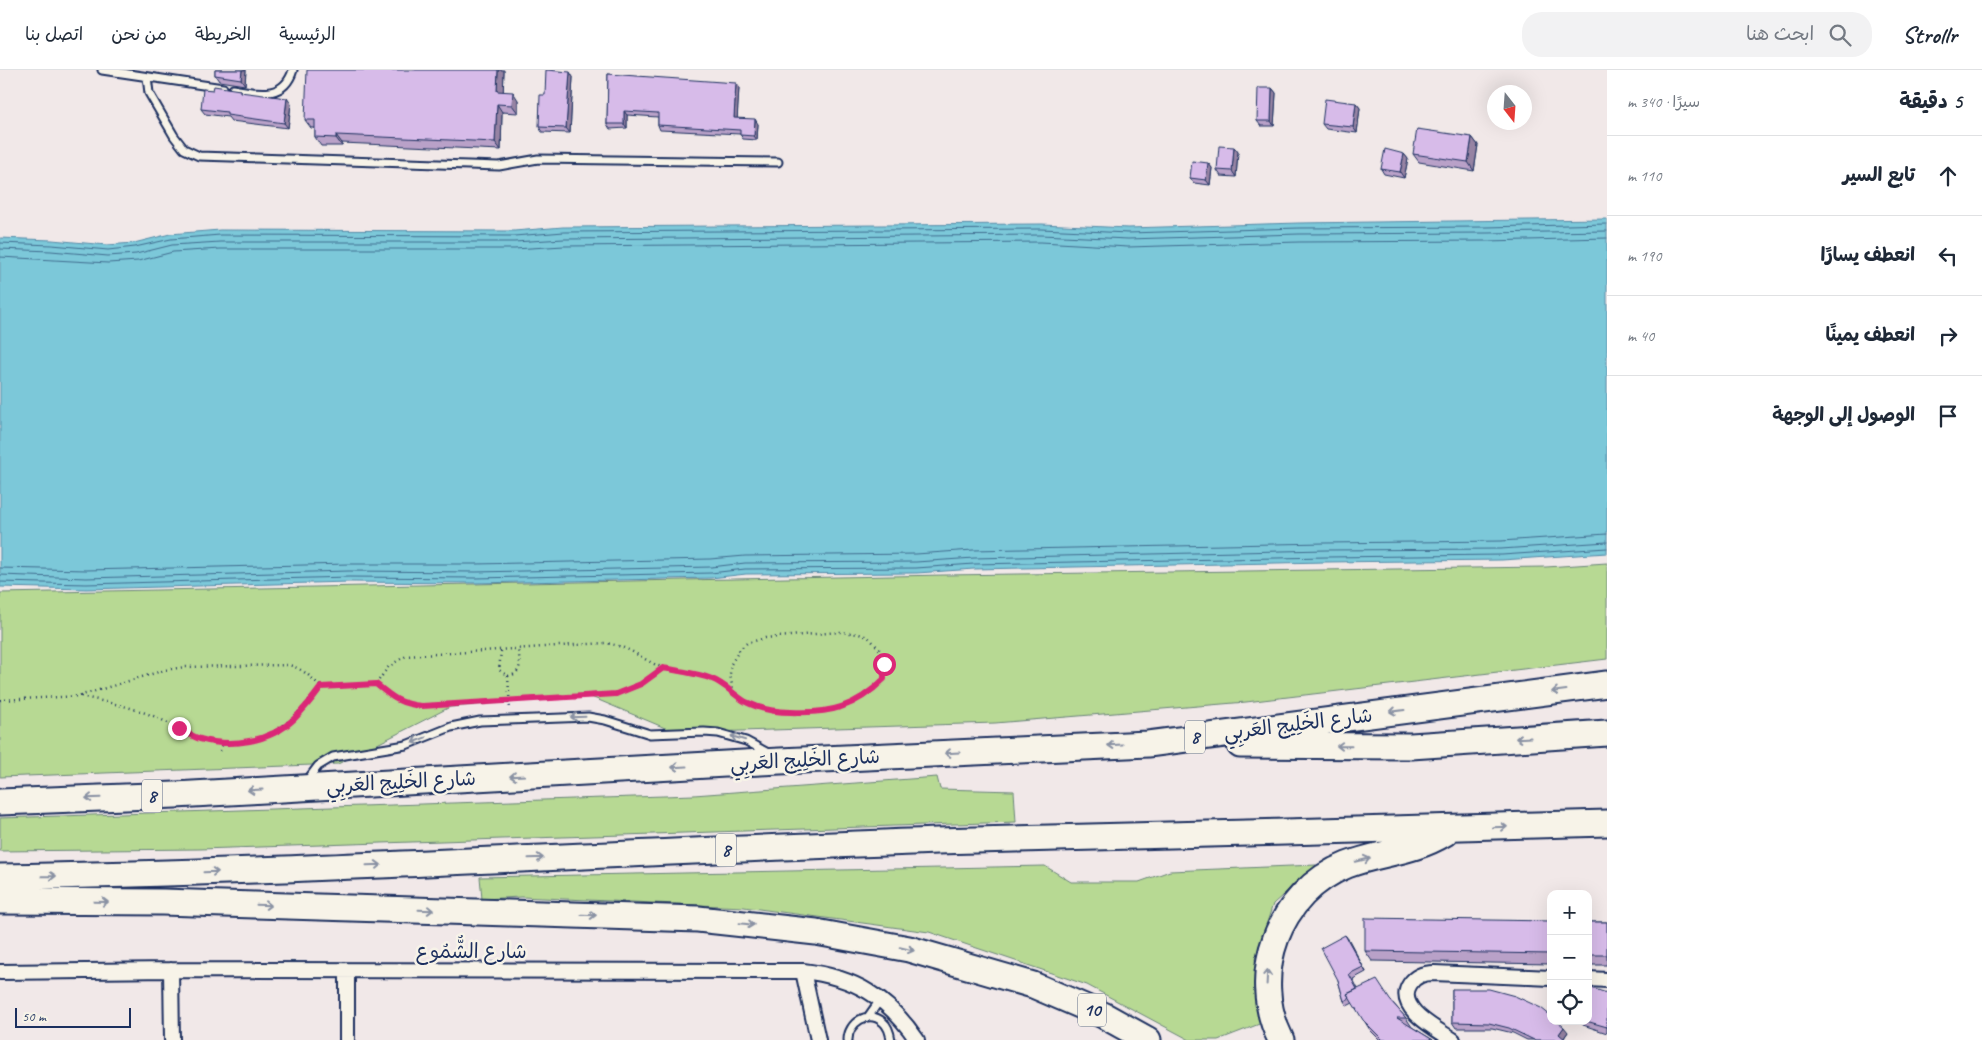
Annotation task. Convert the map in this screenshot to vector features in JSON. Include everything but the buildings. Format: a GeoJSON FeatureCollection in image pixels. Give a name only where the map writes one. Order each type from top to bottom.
{"type":"FeatureCollection","features":[{"type":"Feature","properties":{"kind":"highway","name":"شارع الخَلِيج العَربِي"},"geometry":{"type":"LineString","coordinates":[[0,802],[304,788],[780,761],[1148,744],[1607,684]]}},
{"type":"Feature","properties":{"kind":"highway"},"geometry":{"type":"LineString","coordinates":[[1148,744],[1412,746],[1607,733]]}},
{"type":"Feature","properties":{"kind":"highway","name":"8"},"geometry":{"type":"LineString","coordinates":[[0,877],[149,874],[938,841],[1451,829],[1607,823]]}},
{"type":"Feature","properties":{"kind":"highway"},"geometry":{"type":"LineString","coordinates":[[1277,1033],[1267,994],[1268,962],[1278,931],[1300,898],[1318,882],[1346,866],[1413,848],[1451,829]]}},
{"type":"Feature","properties":{"kind":"highway","name":"10"},"geometry":{"type":"LineString","coordinates":[[0,901],[173,902],[698,919],[816,932],[909,949],[1033,985],[1103,1015],[1148,1040]]}},
{"type":"Feature","properties":{"kind":"street","name":"شارع الشُّمُوع"},"geometry":{"type":"LineString","coordinates":[[0,972],[172,970],[803,971],[828,975],[852,982],[881,999],[896,1012],[917,1040]]}},
{"type":"Feature","properties":{"kind":"street"},"geometry":{"type":"LineString","coordinates":[[172,970],[172,1040]]}},
{"type":"Feature","properties":{"kind":"street"},"geometry":{"type":"LineString","coordinates":[[347,971],[348,1040]]}},
{"type":"Feature","properties":{"kind":"street"},"geometry":{"type":"LineString","coordinates":[[803,971],[818,1040]]}},
{"type":"Feature","properties":{"kind":"street"},"geometry":{"type":"LineString","coordinates":[[1453,1040],[1416,1014],[1409,1006],[1406,997],[1408,987],[1414,978],[1424,973],[1547,978]]}},
{"type":"Feature","properties":{"kind":"street"},"geometry":{"type":"LineString","coordinates":[[1592,979],[1607,980]]}},
{"type":"Feature","properties":{"kind":"lane"},"geometry":{"type":"LineString","coordinates":[[102,70],[266,93],[282,87],[288,81],[293,70]]}},
{"type":"Feature","properties":{"kind":"lane"},"geometry":{"type":"LineString","coordinates":[[147,77],[147,88],[151,98],[178,143],[191,153],[199,156],[499,166],[538,159],[778,162]]}},
{"type":"Feature","properties":{"kind":"lane"},"geometry":{"type":"LineString","coordinates":[[304,788],[312,772],[318,766],[341,754],[406,744],[470,722],[588,717],[606,720],[650,734],[704,732],[718,734],[758,746],[780,761]]}},
{"type":"Feature","properties":{"kind":"lane"},"geometry":{"type":"LineString","coordinates":[[868,1017],[881,999]]}},
{"type":"Feature","properties":{"kind":"lane"},"geometry":{"type":"LineString","coordinates":[[848,1040],[848,1034],[853,1024],[862,1018],[868,1017],[873,1017],[883,1022],[889,1031],[891,1040]]}},
{"type":"Feature","properties":{"kind":"path"},"geometry":{"type":"LineString","coordinates":[[376,684],[389,666],[406,656],[614,644],[633,651],[663,668],[709,678],[733,691],[745,701],[773,711],[821,712],[849,705],[874,689],[884,679],[884,664],[879,649],[868,637],[850,632],[756,640],[740,649],[731,664],[730,674],[733,691]]}},
{"type":"Feature","properties":{"kind":"path"},"geometry":{"type":"LineString","coordinates":[[501,651],[499,670],[508,676],[516,674],[520,668],[518,650]]}},
{"type":"Feature","properties":{"kind":"path"},"geometry":{"type":"LineString","coordinates":[[0,700],[79,696],[165,670],[185,668],[289,665],[308,673],[321,687]]}},
{"type":"Feature","properties":{"kind":"path"},"geometry":{"type":"LineString","coordinates":[[79,696],[148,714],[198,738],[223,742],[239,742],[258,739],[277,732],[293,720],[321,687],[376,684],[397,701],[408,705],[422,706],[616,694],[641,684],[663,668]]}},
{"type":"Feature","properties":{"kind":"path"},"geometry":{"type":"LineString","coordinates":[[508,676],[510,720]]}},
{"type":"Feature","properties":{"kind":"path"},"geometry":{"type":"LineString","coordinates":[[220,751],[223,742]]}},
{"type":"Feature","properties":{"kind":"green space"},"geometry":{"type":"Polygon","coordinates":[[[1607,563],[1607,659],[1246,702],[995,723],[677,733],[589,696],[567,697],[450,707],[338,764],[0,777],[0,593],[945,575],[1546,567],[1607,563]]]}},
{"type":"Feature","properties":{"kind":"green space"},"geometry":{"type":"Polygon","coordinates":[[[937,777],[940,789],[1014,791],[1016,822],[200,849],[0,851],[0,818],[694,795],[937,777]]]}},
{"type":"Feature","properties":{"kind":"green space"},"geometry":{"type":"Polygon","coordinates":[[[1316,865],[1273,904],[1255,959],[1262,1023],[1218,1040],[1190,1040],[1087,985],[929,932],[744,907],[521,897],[482,899],[480,877],[1045,866],[1071,882],[1139,882],[1170,871],[1316,865]]]}},
{"type":"Feature","properties":{"kind":"water"},"geometry":{"type":"Polygon","coordinates":[[[1607,219],[1607,553],[1502,560],[974,569],[917,573],[746,574],[711,578],[476,583],[349,582],[86,589],[0,587],[0,238],[107,245],[134,243],[170,234],[220,230],[514,231],[563,227],[1042,224],[1128,228],[1299,223],[1607,219]]]}},
{"type":"Feature","properties":{"kind":"route"},"geometry":{"type":"LineString","coordinates":[[179,728],[198,738],[217,742],[239,742],[258,739],[277,732],[293,720],[321,687],[376,684],[397,701],[408,705],[422,706],[616,694],[641,684],[663,668],[718,681],[745,701],[773,711],[821,712],[849,705],[874,689],[884,679],[884,664]]}}]}
